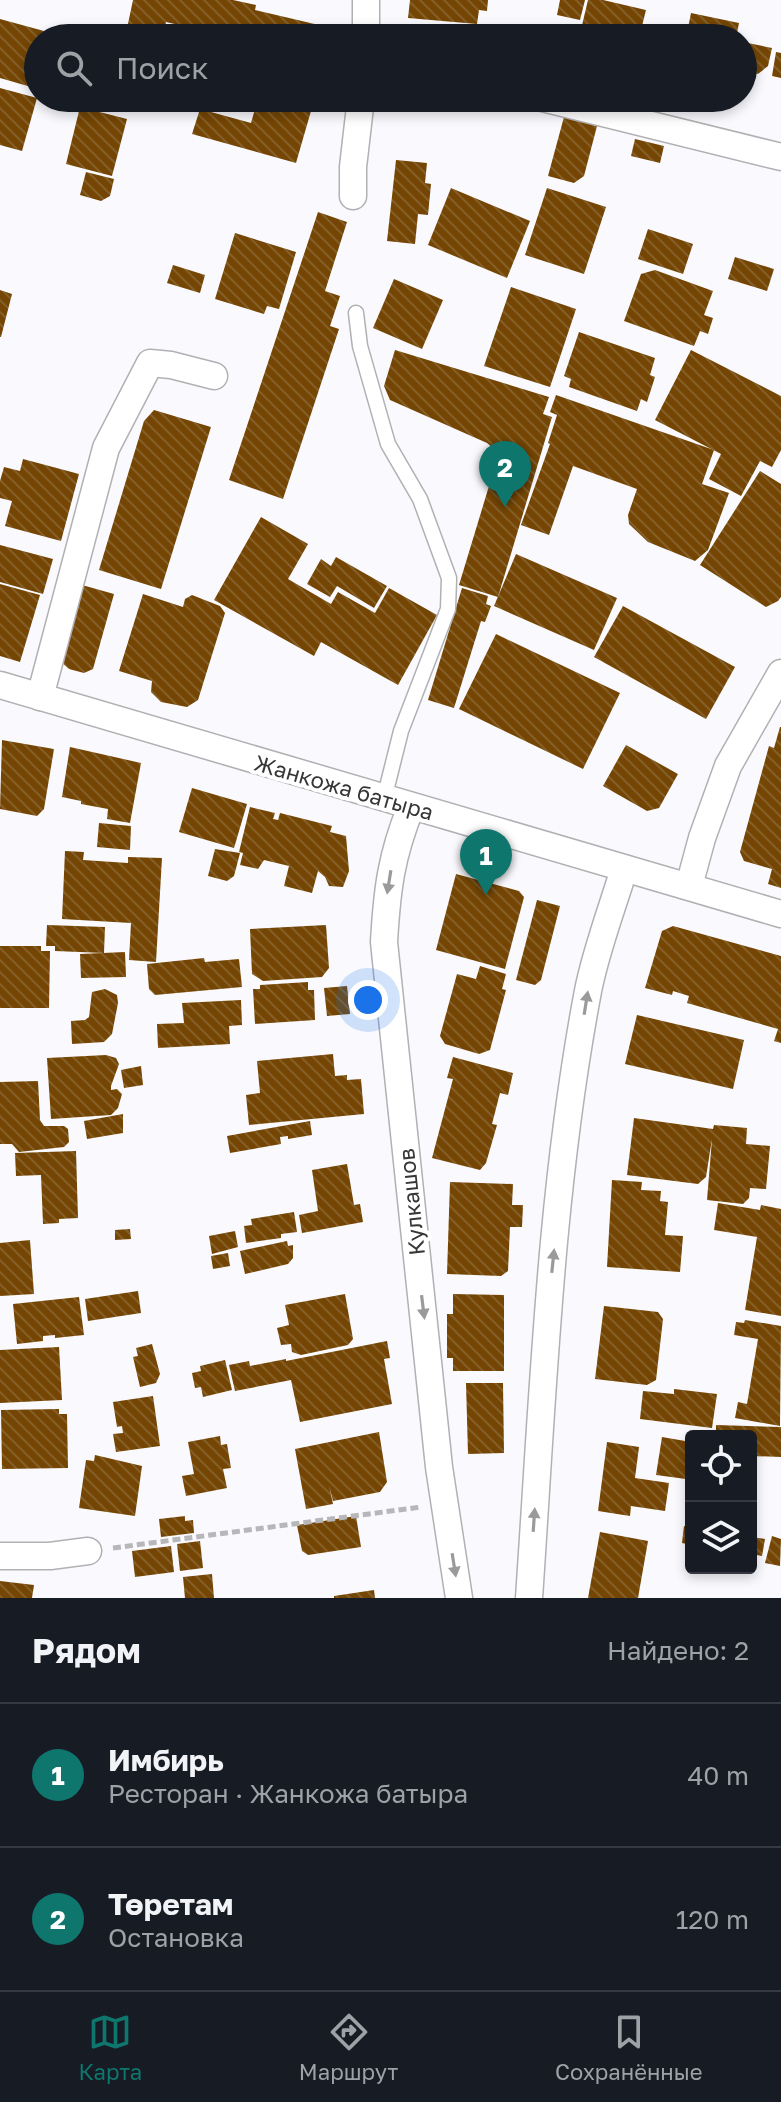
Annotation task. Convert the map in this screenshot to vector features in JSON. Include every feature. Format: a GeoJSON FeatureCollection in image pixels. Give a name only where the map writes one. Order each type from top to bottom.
{"type":"FeatureCollection","features":[{"type":"Feature","properties":{"kind":"street"},"geometry":{"type":"LineString","coordinates":[[366,0],[366,24]]}},
{"type":"Feature","properties":{"kind":"street"},"geometry":{"type":"LineString","coordinates":[[353,196],[359,112]]}},
{"type":"Feature","properties":{"kind":"street"},"geometry":{"type":"LineString","coordinates":[[599,112],[781,157]]}},
{"type":"Feature","properties":{"kind":"street"},"geometry":{"type":"LineString","coordinates":[[40,697],[106,448],[150,363],[214,376]]}},
{"type":"Feature","properties":{"kind":"street"},"geometry":{"type":"LineString","coordinates":[[689,886],[702,838],[728,766],[781,673]]}},
{"type":"Feature","properties":{"kind":"street","name":"Жанкожа батыра"},"geometry":{"type":"LineString","coordinates":[[0,685],[781,914]]}},
{"type":"Feature","properties":{"kind":"street","name":"Кулкашов"},"geometry":{"type":"LineString","coordinates":[[411,807],[396,845],[387,888],[384,942],[411,1211],[459,1598]]}},
{"type":"Feature","properties":{"kind":"street"},"geometry":{"type":"LineString","coordinates":[[529,1598],[549,1302],[564,1153],[588,989],[624,869]]}},
{"type":"Feature","properties":{"kind":"street"},"geometry":{"type":"LineString","coordinates":[[0,1556],[50,1556],[88,1551]]}},
{"type":"Feature","properties":{"kind":"lane"},"geometry":{"type":"LineString","coordinates":[[356,313],[360,346],[388,444],[420,499],[449,578],[448,609],[401,731],[384,799]]}},
{"type":"Feature","properties":{"kind":"path"},"geometry":{"type":"LineString","coordinates":[[88,1551],[445,1504]]}},
{"type":"Feature","properties":{"kind":"building"},"geometry":{"type":"Polygon","coordinates":[[[133,0],[233,0],[256,5],[255,10],[315,24],[166,22],[128,24],[133,0]]]}},
{"type":"Feature","properties":{"kind":"building"},"geometry":{"type":"Polygon","coordinates":[[[410,0],[488,0],[487,11],[479,10],[477,24],[408,18],[410,0]]]}},
{"type":"Feature","properties":{"kind":"building"},"geometry":{"type":"Polygon","coordinates":[[[560,0],[585,0],[580,20],[557,15],[560,0]]]}},
{"type":"Feature","properties":{"kind":"building"},"geometry":{"type":"Polygon","coordinates":[[[588,0],[603,0],[646,10],[642,24],[582,24],[588,0]]]}},
{"type":"Feature","properties":{"kind":"building"},"geometry":{"type":"Polygon","coordinates":[[[691,13],[739,23],[739,24],[689,24],[691,13]]]}},
{"type":"Feature","properties":{"kind":"building"},"geometry":{"type":"Polygon","coordinates":[[[0,19],[24,26],[24,85],[0,78],[0,19]]]}},
{"type":"Feature","properties":{"kind":"building"},"geometry":{"type":"Polygon","coordinates":[[[757,45],[772,48],[768,66],[758,74],[757,45]]]}},
{"type":"Feature","properties":{"kind":"building"},"geometry":{"type":"Polygon","coordinates":[[[776,52],[781,53],[781,78],[772,76],[776,52]]]}},
{"type":"Feature","properties":{"kind":"building"},"geometry":{"type":"Polygon","coordinates":[[[0,88],[24,94],[24,112],[33,112],[22,151],[0,145],[0,88]]]}},
{"type":"Feature","properties":{"kind":"building"},"geometry":{"type":"Polygon","coordinates":[[[79,112],[100,112],[127,119],[112,176],[66,164],[79,112]]]}},
{"type":"Feature","properties":{"kind":"building"},"geometry":{"type":"Polygon","coordinates":[[[199,112],[211,112],[251,123],[254,112],[311,112],[296,163],[192,134],[199,112]]]}},
{"type":"Feature","properties":{"kind":"building"},"geometry":{"type":"Polygon","coordinates":[[[564,117],[597,126],[584,176],[574,183],[548,176],[564,117]]]}},
{"type":"Feature","properties":{"kind":"building"},"geometry":{"type":"Polygon","coordinates":[[[635,139],[664,146],[660,163],[631,156],[635,139]]]}},
{"type":"Feature","properties":{"kind":"building"},"geometry":{"type":"Polygon","coordinates":[[[396,160],[427,163],[425,183],[431,184],[428,215],[418,214],[415,244],[387,241],[396,160]]]}},
{"type":"Feature","properties":{"kind":"building"},"geometry":{"type":"Polygon","coordinates":[[[86,172],[114,179],[110,196],[101,201],[80,195],[86,172]]]}},
{"type":"Feature","properties":{"kind":"building"},"geometry":{"type":"Polygon","coordinates":[[[451,188],[530,221],[507,278],[428,245],[451,188]]]}},
{"type":"Feature","properties":{"kind":"building"},"geometry":{"type":"Polygon","coordinates":[[[547,188],[606,207],[584,274],[525,255],[547,188]]]}},
{"type":"Feature","properties":{"kind":"building"},"geometry":{"type":"Polygon","coordinates":[[[318,212],[347,222],[325,291],[340,296],[330,326],[339,329],[283,499],[229,480],[318,212]]]}},
{"type":"Feature","properties":{"kind":"building"},"geometry":{"type":"Polygon","coordinates":[[[648,229],[693,244],[683,274],[638,259],[648,229]]]}},
{"type":"Feature","properties":{"kind":"building"},"geometry":{"type":"Polygon","coordinates":[[[235,233],[296,252],[279,309],[267,306],[264,314],[215,299],[235,233]]]}},
{"type":"Feature","properties":{"kind":"building"},"geometry":{"type":"Polygon","coordinates":[[[735,257],[774,269],[767,291],[728,279],[735,257]]]}},
{"type":"Feature","properties":{"kind":"building"},"geometry":{"type":"Polygon","coordinates":[[[173,265],[205,275],[200,293],[167,283],[173,265]]]}},
{"type":"Feature","properties":{"kind":"building"},"geometry":{"type":"Polygon","coordinates":[[[655,270],[713,291],[704,315],[713,318],[708,334],[700,331],[694,346],[624,321],[641,274],[655,270]]]}},
{"type":"Feature","properties":{"kind":"building"},"geometry":{"type":"Polygon","coordinates":[[[394,279],[443,300],[422,349],[373,328],[394,279]]]}},
{"type":"Feature","properties":{"kind":"building"},"geometry":{"type":"Polygon","coordinates":[[[511,287],[576,309],[550,387],[484,366],[511,287]]]}},
{"type":"Feature","properties":{"kind":"building"},"geometry":{"type":"Polygon","coordinates":[[[0,290],[12,294],[1,337],[0,337],[0,290]]]}},
{"type":"Feature","properties":{"kind":"building"},"geometry":{"type":"Polygon","coordinates":[[[579,332],[655,358],[650,375],[655,377],[647,402],[641,399],[637,411],[569,387],[571,379],[564,376],[579,332]]]}},
{"type":"Feature","properties":{"kind":"building"},"geometry":{"type":"Polygon","coordinates":[[[395,350],[549,397],[543,414],[552,417],[498,597],[459,585],[499,453],[487,443],[390,400],[384,386],[395,350]]]}},
{"type":"Feature","properties":{"kind":"building"},"geometry":{"type":"Polygon","coordinates":[[[691,350],[781,396],[781,450],[772,467],[760,461],[741,496],[709,479],[721,454],[655,420],[691,350]]]}},
{"type":"Feature","properties":{"kind":"building"},"geometry":{"type":"Polygon","coordinates":[[[556,395],[714,450],[702,484],[729,493],[708,550],[695,561],[648,542],[629,524],[628,515],[637,489],[573,466],[549,535],[521,525],[550,444],[557,415],[550,412],[556,395]]]}},
{"type":"Feature","properties":{"kind":"building"},"geometry":{"type":"Polygon","coordinates":[[[154,410],[211,427],[161,589],[99,570],[144,421],[154,410]]]}},
{"type":"Feature","properties":{"kind":"building"},"geometry":{"type":"Polygon","coordinates":[[[23,459],[79,474],[61,541],[5,526],[12,501],[0,498],[0,481],[4,467],[20,471],[23,459]]]}},
{"type":"Feature","properties":{"kind":"building"},"geometry":{"type":"Polygon","coordinates":[[[760,471],[781,484],[781,597],[766,607],[700,565],[760,471]]]}},
{"type":"Feature","properties":{"kind":"building"},"geometry":{"type":"Polygon","coordinates":[[[261,517],[308,544],[288,579],[331,604],[338,592],[375,613],[389,588],[437,615],[398,685],[321,642],[314,656],[214,600],[261,517]]]}},
{"type":"Feature","properties":{"kind":"building"},"geometry":{"type":"Polygon","coordinates":[[[0,545],[53,559],[43,594],[0,582],[0,545]]]}},
{"type":"Feature","properties":{"kind":"building"},"geometry":{"type":"Polygon","coordinates":[[[516,554],[617,598],[594,650],[494,606],[516,554]]]}},
{"type":"Feature","properties":{"kind":"building"},"geometry":{"type":"Polygon","coordinates":[[[336,557],[387,586],[374,608],[337,586],[330,597],[307,584],[321,559],[331,566],[336,557]]]}},
{"type":"Feature","properties":{"kind":"building"},"geometry":{"type":"Polygon","coordinates":[[[0,584],[40,595],[20,662],[0,656],[0,584]]]}},
{"type":"Feature","properties":{"kind":"building"},"geometry":{"type":"Polygon","coordinates":[[[82,585],[114,594],[93,669],[84,673],[69,669],[60,661],[82,585]]]}},
{"type":"Feature","properties":{"kind":"building"},"geometry":{"type":"Polygon","coordinates":[[[462,588],[488,596],[486,604],[491,606],[485,622],[481,621],[454,708],[428,700],[462,588]]]}},
{"type":"Feature","properties":{"kind":"building"},"geometry":{"type":"Polygon","coordinates":[[[143,594],[183,607],[185,599],[192,595],[220,606],[225,613],[198,700],[187,707],[161,702],[151,692],[152,681],[119,671],[143,594]]]}},
{"type":"Feature","properties":{"kind":"building"},"geometry":{"type":"Polygon","coordinates":[[[623,606],[735,667],[706,719],[594,657],[623,606]]]}},
{"type":"Feature","properties":{"kind":"building"},"geometry":{"type":"Polygon","coordinates":[[[496,634],[620,693],[583,769],[459,709],[496,634]]]}},
{"type":"Feature","properties":{"kind":"building"},"geometry":{"type":"Polygon","coordinates":[[[780,727],[781,888],[768,884],[772,869],[744,861],[740,852],[769,746],[774,748],[780,727]]]}},
{"type":"Feature","properties":{"kind":"building"},"geometry":{"type":"Polygon","coordinates":[[[2,740],[54,749],[44,809],[37,816],[0,809],[2,740]]]}},
{"type":"Feature","properties":{"kind":"building"},"geometry":{"type":"Polygon","coordinates":[[[626,745],[678,774],[659,808],[647,811],[603,786],[626,745]]]}},
{"type":"Feature","properties":{"kind":"building"},"geometry":{"type":"Polygon","coordinates":[[[70,747],[141,763],[130,823],[107,819],[108,809],[62,797],[70,747]]]}},
{"type":"Feature","properties":{"kind":"building"},"geometry":{"type":"Polygon","coordinates":[[[192,788],[247,804],[234,848],[179,832],[192,788]]]}},
{"type":"Feature","properties":{"kind":"building"},"geometry":{"type":"Polygon","coordinates":[[[250,807],[275,813],[273,819],[278,820],[280,813],[332,826],[330,832],[346,836],[349,871],[343,887],[329,886],[318,871],[312,893],[284,886],[289,866],[264,860],[258,869],[240,865],[243,853],[239,852],[250,807]]]}},
{"type":"Feature","properties":{"kind":"building"},"geometry":{"type":"Polygon","coordinates":[[[99,823],[131,826],[130,850],[97,847],[99,823]]]}},
{"type":"Feature","properties":{"kind":"building"},"geometry":{"type":"Polygon","coordinates":[[[215,849],[240,853],[234,876],[227,881],[208,876],[215,849]]]}},
{"type":"Feature","properties":{"kind":"building"},"geometry":{"type":"Polygon","coordinates":[[[65,851],[84,852],[83,860],[128,863],[128,857],[162,858],[156,962],[129,960],[131,923],[62,919],[65,851]]]}},
{"type":"Feature","properties":{"kind":"building"},"geometry":{"type":"Polygon","coordinates":[[[456,874],[519,891],[524,897],[505,969],[436,950],[456,874]]]}},
{"type":"Feature","properties":{"kind":"building"},"geometry":{"type":"Polygon","coordinates":[[[537,900],[560,906],[541,980],[535,985],[516,980],[537,900]]]}},
{"type":"Feature","properties":{"kind":"building"},"geometry":{"type":"Polygon","coordinates":[[[47,925],[105,927],[104,953],[55,951],[55,946],[46,946],[47,925]]]}},
{"type":"Feature","properties":{"kind":"building"},"geometry":{"type":"Polygon","coordinates":[[[326,925],[329,968],[322,977],[263,981],[252,974],[250,929],[326,925]]]}},
{"type":"Feature","properties":{"kind":"building"},"geometry":{"type":"Polygon","coordinates":[[[673,926],[781,956],[781,1043],[774,1041],[778,1029],[687,1003],[689,996],[673,991],[672,995],[645,988],[662,931],[673,926]]]}},
{"type":"Feature","properties":{"kind":"building"},"geometry":{"type":"Polygon","coordinates":[[[0,946],[41,946],[41,951],[50,951],[49,1008],[0,1008],[0,946]]]}},
{"type":"Feature","properties":{"kind":"building"},"geometry":{"type":"Polygon","coordinates":[[[125,952],[126,977],[81,978],[80,954],[125,952]]]}},
{"type":"Feature","properties":{"kind":"building"},"geometry":{"type":"Polygon","coordinates":[[[204,958],[205,962],[239,959],[242,987],[155,995],[149,989],[147,964],[204,958]]]}},
{"type":"Feature","properties":{"kind":"building"},"geometry":{"type":"Polygon","coordinates":[[[480,966],[506,974],[502,989],[506,990],[490,1050],[479,1054],[445,1044],[440,1036],[457,974],[476,979],[480,966]]]}},
{"type":"Feature","properties":{"kind":"building"},"geometry":{"type":"Polygon","coordinates":[[[308,982],[308,990],[314,990],[315,1020],[255,1024],[253,989],[260,989],[260,985],[308,982]]]}},
{"type":"Feature","properties":{"kind":"building"},"geometry":{"type":"Polygon","coordinates":[[[347,986],[350,1014],[327,1016],[324,988],[347,986]]]}},
{"type":"Feature","properties":{"kind":"building"},"geometry":{"type":"Polygon","coordinates":[[[105,989],[117,995],[112,1034],[104,1042],[72,1044],[71,1021],[89,1017],[92,992],[105,989]]]}},
{"type":"Feature","properties":{"kind":"building"},"geometry":{"type":"Polygon","coordinates":[[[241,1000],[242,1025],[229,1026],[230,1044],[158,1048],[157,1024],[184,1023],[182,1003],[241,1000]]]}},
{"type":"Feature","properties":{"kind":"building"},"geometry":{"type":"Polygon","coordinates":[[[637,1015],[744,1040],[733,1089],[625,1064],[637,1015]]]}},
{"type":"Feature","properties":{"kind":"building"},"geometry":{"type":"Polygon","coordinates":[[[333,1054],[335,1076],[347,1075],[347,1080],[361,1079],[364,1114],[249,1125],[246,1095],[260,1093],[257,1061],[333,1054]]]}},
{"type":"Feature","properties":{"kind":"building"},"geometry":{"type":"Polygon","coordinates":[[[106,1055],[116,1058],[119,1064],[111,1086],[111,1090],[117,1089],[122,1094],[118,1108],[111,1115],[51,1119],[47,1058],[106,1055]]]}},
{"type":"Feature","properties":{"kind":"building"},"geometry":{"type":"Polygon","coordinates":[[[453,1057],[513,1073],[508,1095],[500,1093],[492,1124],[497,1125],[486,1163],[480,1170],[432,1158],[453,1079],[447,1078],[453,1057]]]}},
{"type":"Feature","properties":{"kind":"building"},"geometry":{"type":"Polygon","coordinates":[[[141,1066],[143,1085],[124,1088],[121,1070],[141,1066]]]}},
{"type":"Feature","properties":{"kind":"building"},"geometry":{"type":"Polygon","coordinates":[[[38,1081],[40,1120],[44,1126],[64,1126],[68,1129],[69,1142],[64,1147],[19,1152],[12,1144],[0,1144],[0,1082],[38,1081]]]}},
{"type":"Feature","properties":{"kind":"building"},"geometry":{"type":"Polygon","coordinates":[[[123,1114],[123,1133],[87,1139],[84,1121],[123,1114]]]}},
{"type":"Feature","properties":{"kind":"building"},"geometry":{"type":"Polygon","coordinates":[[[634,1118],[713,1129],[714,1125],[747,1128],[746,1144],[770,1146],[766,1189],[750,1188],[749,1198],[743,1204],[707,1200],[712,1139],[706,1177],[698,1184],[627,1175],[634,1118]]]}},
{"type":"Feature","properties":{"kind":"building"},"geometry":{"type":"Polygon","coordinates":[[[310,1121],[312,1135],[288,1139],[288,1136],[280,1137],[281,1144],[230,1153],[227,1136],[310,1121]]]}},
{"type":"Feature","properties":{"kind":"building"},"geometry":{"type":"Polygon","coordinates":[[[76,1151],[78,1218],[43,1224],[41,1175],[16,1176],[15,1153],[76,1151]]]}},
{"type":"Feature","properties":{"kind":"building"},"geometry":{"type":"Polygon","coordinates":[[[347,1164],[354,1205],[360,1204],[363,1222],[302,1233],[299,1215],[318,1211],[312,1170],[347,1164]]]}},
{"type":"Feature","properties":{"kind":"building"},"geometry":{"type":"Polygon","coordinates":[[[612,1180],[642,1182],[641,1190],[661,1191],[660,1201],[668,1202],[665,1235],[683,1236],[680,1272],[607,1267],[612,1180]]]}},
{"type":"Feature","properties":{"kind":"building"},"geometry":{"type":"Polygon","coordinates":[[[450,1182],[513,1184],[512,1205],[523,1205],[522,1227],[510,1227],[508,1271],[501,1276],[447,1274],[450,1182]]]}},
{"type":"Feature","properties":{"kind":"building"},"geometry":{"type":"Polygon","coordinates":[[[718,1203],[760,1210],[761,1205],[781,1209],[781,1316],[745,1310],[757,1237],[714,1230],[718,1203]]]}},
{"type":"Feature","properties":{"kind":"building"},"geometry":{"type":"Polygon","coordinates":[[[294,1212],[297,1232],[281,1234],[281,1238],[246,1243],[244,1226],[252,1225],[251,1219],[294,1212]]]}},
{"type":"Feature","properties":{"kind":"building"},"geometry":{"type":"Polygon","coordinates":[[[130,1229],[131,1239],[115,1240],[115,1230],[130,1229]]]}},
{"type":"Feature","properties":{"kind":"building"},"geometry":{"type":"Polygon","coordinates":[[[235,1231],[238,1247],[212,1254],[209,1236],[235,1231]]]}},
{"type":"Feature","properties":{"kind":"building"},"geometry":{"type":"Polygon","coordinates":[[[30,1240],[34,1294],[0,1296],[0,1243],[30,1240]]]}},
{"type":"Feature","properties":{"kind":"building"},"geometry":{"type":"Polygon","coordinates":[[[287,1241],[288,1246],[293,1245],[293,1258],[288,1264],[245,1274],[240,1251],[287,1241]]]}},
{"type":"Feature","properties":{"kind":"building"},"geometry":{"type":"Polygon","coordinates":[[[228,1253],[230,1266],[213,1269],[211,1256],[228,1253]]]}},
{"type":"Feature","properties":{"kind":"building"},"geometry":{"type":"Polygon","coordinates":[[[138,1291],[141,1313],[88,1321],[85,1299],[138,1291]]]}},
{"type":"Feature","properties":{"kind":"building"},"geometry":{"type":"Polygon","coordinates":[[[345,1294],[353,1339],[348,1345],[301,1355],[292,1352],[291,1344],[281,1345],[277,1328],[289,1325],[285,1305],[345,1294]]]}},
{"type":"Feature","properties":{"kind":"building"},"geometry":{"type":"Polygon","coordinates":[[[453,1294],[504,1295],[504,1371],[453,1371],[453,1358],[447,1358],[447,1314],[453,1314],[453,1294]]]}},
{"type":"Feature","properties":{"kind":"building"},"geometry":{"type":"Polygon","coordinates":[[[79,1297],[84,1335],[43,1336],[43,1341],[17,1344],[13,1304],[79,1297]]]}},
{"type":"Feature","properties":{"kind":"building"},"geometry":{"type":"Polygon","coordinates":[[[604,1306],[658,1312],[663,1319],[656,1380],[647,1385],[595,1379],[604,1306]]]}},
{"type":"Feature","properties":{"kind":"building"},"geometry":{"type":"Polygon","coordinates":[[[745,1320],[781,1326],[780,1426],[735,1418],[738,1402],[747,1404],[758,1339],[734,1335],[736,1322],[744,1323],[745,1320]]]}},
{"type":"Feature","properties":{"kind":"building"},"geometry":{"type":"Polygon","coordinates":[[[387,1341],[390,1358],[384,1359],[392,1404],[300,1422],[291,1380],[235,1391],[229,1365],[249,1361],[250,1366],[286,1361],[387,1341]]]}},
{"type":"Feature","properties":{"kind":"building"},"geometry":{"type":"Polygon","coordinates":[[[152,1344],[160,1374],[156,1383],[140,1387],[133,1357],[138,1356],[136,1348],[152,1344]]]}},
{"type":"Feature","properties":{"kind":"building"},"geometry":{"type":"Polygon","coordinates":[[[59,1347],[62,1400],[0,1403],[0,1350],[59,1347]]]}},
{"type":"Feature","properties":{"kind":"building"},"geometry":{"type":"Polygon","coordinates":[[[225,1360],[232,1390],[203,1397],[201,1387],[195,1388],[192,1373],[201,1371],[200,1366],[225,1360]]]}},
{"type":"Feature","properties":{"kind":"building"},"geometry":{"type":"Polygon","coordinates":[[[466,1383],[503,1383],[504,1453],[468,1454],[466,1383]]]}},
{"type":"Feature","properties":{"kind":"building"},"geometry":{"type":"Polygon","coordinates":[[[674,1389],[717,1394],[712,1428],[640,1419],[643,1391],[674,1394],[674,1389]]]}},
{"type":"Feature","properties":{"kind":"building"},"geometry":{"type":"Polygon","coordinates":[[[153,1396],[160,1446],[116,1452],[113,1434],[123,1433],[122,1426],[117,1427],[113,1402],[153,1396]]]}},
{"type":"Feature","properties":{"kind":"building"},"geometry":{"type":"Polygon","coordinates":[[[59,1409],[59,1414],[67,1414],[68,1468],[2,1469],[1,1410],[59,1409]]]}},
{"type":"Feature","properties":{"kind":"building"},"geometry":{"type":"Polygon","coordinates":[[[716,1425],[781,1427],[781,1457],[757,1456],[757,1430],[716,1430],[716,1425]]]}},
{"type":"Feature","properties":{"kind":"building"},"geometry":{"type":"Polygon","coordinates":[[[379,1432],[387,1482],[380,1492],[333,1501],[329,1485],[333,1504],[306,1509],[295,1449],[379,1432]]]}},
{"type":"Feature","properties":{"kind":"building"},"geometry":{"type":"Polygon","coordinates":[[[220,1436],[221,1445],[227,1444],[231,1468],[223,1469],[227,1488],[186,1496],[182,1476],[194,1474],[188,1442],[220,1436]]]}},
{"type":"Feature","properties":{"kind":"building"},"geometry":{"type":"Polygon","coordinates":[[[662,1437],[685,1441],[685,1479],[656,1475],[662,1437]]]}},
{"type":"Feature","properties":{"kind":"building"},"geometry":{"type":"Polygon","coordinates":[[[607,1442],[639,1447],[635,1478],[669,1483],[665,1511],[631,1506],[630,1516],[598,1511],[607,1442]]]}},
{"type":"Feature","properties":{"kind":"building"},"geometry":{"type":"Polygon","coordinates":[[[95,1455],[142,1466],[135,1516],[79,1508],[86,1460],[94,1461],[95,1455]]]}},
{"type":"Feature","properties":{"kind":"building"},"geometry":{"type":"Polygon","coordinates":[[[185,1516],[185,1521],[193,1520],[194,1533],[161,1537],[159,1519],[185,1516]]]}},
{"type":"Feature","properties":{"kind":"building"},"geometry":{"type":"Polygon","coordinates":[[[356,1516],[361,1547],[308,1555],[302,1551],[297,1525],[356,1516]]]}},
{"type":"Feature","properties":{"kind":"building"},"geometry":{"type":"Polygon","coordinates":[[[600,1532],[648,1541],[638,1598],[588,1598],[600,1532]]]}},
{"type":"Feature","properties":{"kind":"building"},"geometry":{"type":"Polygon","coordinates":[[[772,1536],[781,1539],[780,1566],[765,1563],[772,1536]]]}},
{"type":"Feature","properties":{"kind":"building"},"geometry":{"type":"Polygon","coordinates":[[[757,1538],[765,1539],[762,1556],[757,1555],[757,1538]]]}},
{"type":"Feature","properties":{"kind":"building"},"geometry":{"type":"Polygon","coordinates":[[[200,1541],[203,1568],[180,1571],[177,1544],[200,1541]]]}},
{"type":"Feature","properties":{"kind":"building"},"geometry":{"type":"Polygon","coordinates":[[[171,1546],[174,1572],[135,1577],[132,1551],[171,1546]]]}},
{"type":"Feature","properties":{"kind":"building"},"geometry":{"type":"Polygon","coordinates":[[[212,1574],[214,1598],[185,1598],[183,1577],[212,1574]]]}},
{"type":"Feature","properties":{"kind":"building"},"geometry":{"type":"Polygon","coordinates":[[[0,1581],[34,1585],[32,1598],[0,1598],[0,1581]]]}},
{"type":"Feature","properties":{"kind":"building"},"geometry":{"type":"Polygon","coordinates":[[[374,1590],[375,1598],[334,1598],[334,1596],[374,1590]]]}},
{"type":"Feature","properties":{"kind":"place","name":"Төретам"},"geometry":{"type":"Point","coordinates":[505,507]}},
{"type":"Feature","properties":{"kind":"place","name":"Имбирь"},"geometry":{"type":"Point","coordinates":[486,895]}}]}
